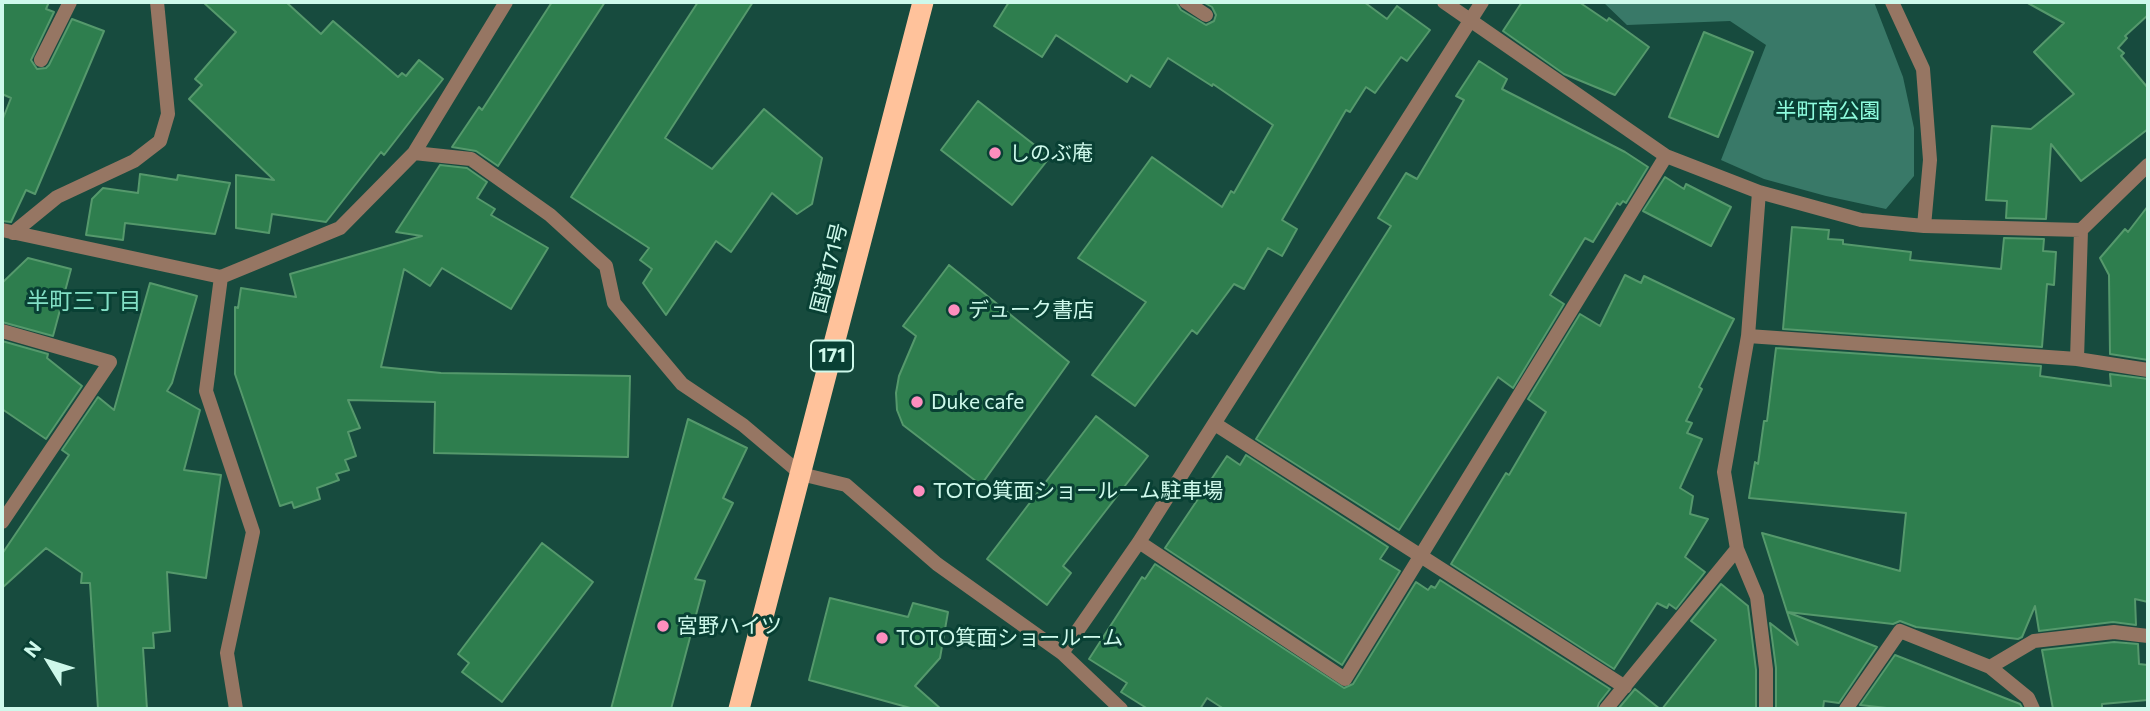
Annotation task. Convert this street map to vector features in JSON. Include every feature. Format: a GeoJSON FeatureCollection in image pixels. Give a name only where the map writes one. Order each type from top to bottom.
{"type":"FeatureCollection","features":[{"type":"Feature","properties":{"kind":"highway","name":"国道171号"},"geometry":{"type":"LineString","coordinates":[[739,709],[923,2]]}},
{"type":"Feature","properties":{"kind":"street"},"geometry":{"type":"LineString","coordinates":[[41,60],[70,2]]}},
{"type":"Feature","properties":{"kind":"street"},"geometry":{"type":"LineString","coordinates":[[7,232],[57,197],[134,161],[160,141],[169,114],[157,2]]}},
{"type":"Feature","properties":{"kind":"street"},"geometry":{"type":"LineString","coordinates":[[7,232],[221,277],[340,228],[414,153],[506,2]]}},
{"type":"Feature","properties":{"kind":"street"},"geometry":{"type":"LineString","coordinates":[[1186,2],[1206,15]]}},
{"type":"Feature","properties":{"kind":"street"},"geometry":{"type":"LineString","coordinates":[[1444,2],[1666,156],[1759,192],[1861,220],[1924,226],[2081,230]]}},
{"type":"Feature","properties":{"kind":"street"},"geometry":{"type":"LineString","coordinates":[[1062,653],[1139,542],[1482,2]]}},
{"type":"Feature","properties":{"kind":"street"},"geometry":{"type":"LineString","coordinates":[[1892,2],[1923,69],[1930,160],[1924,226]]}},
{"type":"Feature","properties":{"kind":"street"},"geometry":{"type":"LineString","coordinates":[[414,153],[471,159],[550,215],[606,266],[614,303],[682,384],[743,425],[802,474],[846,485],[937,564],[1062,653],[1121,709]]}},
{"type":"Feature","properties":{"kind":"street"},"geometry":{"type":"LineString","coordinates":[[1139,542],[1345,679],[1666,156]]}},
{"type":"Feature","properties":{"kind":"street"},"geometry":{"type":"LineString","coordinates":[[2077,359],[2081,230],[2148,165]]}},
{"type":"Feature","properties":{"kind":"street"},"geometry":{"type":"LineString","coordinates":[[1759,192],[1748,336],[1724,472],[1737,549],[1757,597],[1766,669],[1766,709]]}},
{"type":"Feature","properties":{"kind":"street"},"geometry":{"type":"LineString","coordinates":[[221,277],[206,391],[253,533],[228,653],[236,709]]}},
{"type":"Feature","properties":{"kind":"street"},"geometry":{"type":"LineString","coordinates":[[2,331],[110,362],[2,522]]}},
{"type":"Feature","properties":{"kind":"street"},"geometry":{"type":"LineString","coordinates":[[1748,336],[2077,359],[2148,370]]}},
{"type":"Feature","properties":{"kind":"street"},"geometry":{"type":"LineString","coordinates":[[1215,424],[1625,687]]}},
{"type":"Feature","properties":{"kind":"street"},"geometry":{"type":"LineString","coordinates":[[1606,709],[1737,549]]}},
{"type":"Feature","properties":{"kind":"street"},"geometry":{"type":"LineString","coordinates":[[1846,709],[1900,631],[1990,667],[2028,698],[2033,709]]}},
{"type":"Feature","properties":{"kind":"street"},"geometry":{"type":"LineString","coordinates":[[1990,667],[2034,641],[2114,632],[2148,636]]}},
{"type":"Feature","properties":{"kind":"green space","name":"半町南公園"},"geometry":{"type":"Polygon","coordinates":[[[1603,2],[1874,2],[1903,77],[1914,128],[1914,176],[1886,209],[1764,179],[1721,160],[1766,45],[1730,21],[1627,25],[1603,2]]]}},
{"type":"Feature","properties":{"kind":"building"},"geometry":{"type":"Polygon","coordinates":[[[2,2],[49,2],[46,9],[54,12],[31,60],[37,69],[49,65],[72,19],[104,31],[35,194],[26,190],[11,222],[2,221],[2,121],[11,98],[2,94],[2,2]]]}},
{"type":"Feature","properties":{"kind":"building"},"geometry":{"type":"Polygon","coordinates":[[[203,2],[286,2],[321,34],[333,21],[398,77],[402,73],[406,76],[419,60],[443,79],[384,155],[381,152],[326,222],[272,214],[269,233],[236,228],[236,175],[274,180],[189,99],[202,85],[195,79],[236,32],[203,2]]]}},
{"type":"Feature","properties":{"kind":"building"},"geometry":{"type":"Polygon","coordinates":[[[552,2],[605,2],[498,166],[476,151],[452,147],[479,107],[482,110],[552,2]]]}},
{"type":"Feature","properties":{"kind":"building"},"geometry":{"type":"Polygon","coordinates":[[[698,2],[753,2],[665,138],[712,169],[764,109],[822,158],[812,204],[797,214],[772,193],[731,252],[716,241],[666,315],[643,283],[652,269],[640,260],[649,248],[571,197],[698,2]]]}},
{"type":"Feature","properties":{"kind":"building"},"geometry":{"type":"Polygon","coordinates":[[[1009,2],[1176,2],[1181,10],[1206,25],[1214,21],[1216,15],[1212,7],[1203,2],[1364,2],[1387,19],[1397,6],[1430,30],[1407,61],[1401,57],[1375,93],[1366,87],[1350,112],[1346,110],[1282,220],[1297,229],[1282,256],[1268,248],[1244,289],[1234,284],[1197,334],[1192,330],[1135,406],[1092,375],[1146,302],[1078,258],[1152,157],[1222,207],[1231,191],[1234,193],[1273,125],[1213,84],[1212,86],[1168,58],[1150,87],[1131,75],[1127,82],[1056,35],[1042,57],[994,26],[1009,2]]]}},
{"type":"Feature","properties":{"kind":"building"},"geometry":{"type":"Polygon","coordinates":[[[1522,2],[1579,2],[1607,21],[1609,18],[1649,47],[1615,95],[1564,74],[1503,31],[1522,2]]]}},
{"type":"Feature","properties":{"kind":"building"},"geometry":{"type":"Polygon","coordinates":[[[2026,2],[2148,2],[2148,15],[2125,36],[2127,38],[2118,48],[2124,53],[2121,56],[2148,88],[2148,129],[2081,181],[2051,144],[2046,219],[2006,218],[2007,201],[1986,200],[1992,126],[2031,129],[2074,94],[2034,52],[2064,23],[2026,2]]]}},
{"type":"Feature","properties":{"kind":"building"},"geometry":{"type":"Polygon","coordinates":[[[1704,32],[1753,52],[1718,137],[1669,117],[1704,32]]]}},
{"type":"Feature","properties":{"kind":"building"},"geometry":{"type":"Polygon","coordinates":[[[1479,61],[1507,79],[1502,89],[1625,152],[1648,167],[1626,203],[1617,203],[1593,242],[1585,238],[1550,295],[1564,304],[1513,388],[1498,377],[1399,530],[1256,439],[1391,226],[1378,218],[1406,173],[1417,179],[1464,100],[1456,96],[1479,61]]]}},
{"type":"Feature","properties":{"kind":"building","name":"しのぶ庵"},"geometry":{"type":"Polygon","coordinates":[[[978,101],[1050,157],[1012,205],[941,150],[978,101]]]}},
{"type":"Feature","properties":{"kind":"building"},"geometry":{"type":"Polygon","coordinates":[[[440,165],[467,168],[487,182],[477,198],[495,209],[491,215],[548,248],[511,309],[442,268],[430,286],[404,269],[381,367],[441,373],[630,376],[628,457],[434,453],[435,402],[348,400],[360,428],[348,432],[356,456],[345,460],[349,470],[336,474],[339,480],[317,488],[320,499],[294,508],[292,502],[280,506],[235,374],[235,307],[238,308],[241,288],[296,297],[290,274],[422,236],[396,232],[440,165]]]}},
{"type":"Feature","properties":{"kind":"building"},"geometry":{"type":"Polygon","coordinates":[[[140,174],[177,180],[178,175],[230,183],[215,234],[125,223],[123,240],[86,235],[92,199],[103,188],[138,193],[140,174]]]}},
{"type":"Feature","properties":{"kind":"building"},"geometry":{"type":"Polygon","coordinates":[[[1665,177],[1684,189],[1686,184],[1731,207],[1711,246],[1643,211],[1665,177]]]}},
{"type":"Feature","properties":{"kind":"building"},"geometry":{"type":"Polygon","coordinates":[[[2148,206],[2148,360],[2110,354],[2109,275],[2100,258],[2125,229],[2128,232],[2148,206]]]}},
{"type":"Feature","properties":{"kind":"building"},"geometry":{"type":"Polygon","coordinates":[[[1792,227],[1829,230],[1828,239],[1843,240],[1843,244],[1911,252],[1910,260],[2001,269],[2004,238],[2044,239],[2043,251],[2056,252],[2054,285],[2047,284],[2042,347],[1783,329],[1792,227]]]}},
{"type":"Feature","properties":{"kind":"building"},"geometry":{"type":"Polygon","coordinates":[[[28,258],[71,269],[53,336],[2,322],[2,283],[28,258]]]}},
{"type":"Feature","properties":{"kind":"building"},"geometry":{"type":"Polygon","coordinates":[[[949,265],[1069,362],[981,485],[903,425],[897,410],[899,376],[916,336],[903,326],[949,265]]]}},
{"type":"Feature","properties":{"kind":"building"},"geometry":{"type":"Polygon","coordinates":[[[1625,275],[1641,283],[1644,276],[1734,319],[1699,387],[1702,389],[1686,421],[1692,423],[1687,433],[1702,439],[1680,488],[1693,496],[1690,514],[1708,519],[1685,557],[1705,572],[1676,609],[1669,604],[1667,608],[1657,603],[1614,669],[1451,564],[1546,412],[1528,399],[1580,314],[1600,326],[1625,275]]]}},
{"type":"Feature","properties":{"kind":"building"},"geometry":{"type":"Polygon","coordinates":[[[150,283],[197,296],[172,383],[167,391],[200,410],[184,470],[221,475],[206,578],[167,572],[170,631],[153,633],[154,648],[143,648],[147,709],[98,709],[90,583],[81,583],[82,573],[46,548],[2,588],[2,554],[69,455],[62,450],[98,397],[114,410],[150,283]]]}},
{"type":"Feature","properties":{"kind":"building"},"geometry":{"type":"Polygon","coordinates":[[[2,341],[48,354],[47,358],[82,386],[46,439],[2,409],[2,341]]]}},
{"type":"Feature","properties":{"kind":"building"},"geometry":{"type":"Polygon","coordinates":[[[1776,348],[2041,366],[2040,376],[2111,386],[2110,374],[2148,379],[2148,602],[2135,599],[2136,625],[2113,622],[2039,631],[2035,606],[2022,637],[2018,639],[1916,627],[1900,621],[1893,624],[1787,612],[1762,533],[1900,571],[1906,513],[1749,498],[1755,462],[1758,464],[1764,421],[1767,421],[1776,348]]]}},
{"type":"Feature","properties":{"kind":"building"},"geometry":{"type":"Polygon","coordinates":[[[1096,416],[1148,456],[1063,566],[1071,573],[1047,605],[987,559],[1096,416]]]}},
{"type":"Feature","properties":{"kind":"building"},"geometry":{"type":"Polygon","coordinates":[[[688,419],[747,448],[723,498],[733,503],[695,579],[705,581],[671,709],[611,709],[688,419]]]}},
{"type":"Feature","properties":{"kind":"building"},"geometry":{"type":"Polygon","coordinates":[[[1246,455],[1388,547],[1380,559],[1400,571],[1342,665],[1165,548],[1227,456],[1240,465],[1246,455]]]}},
{"type":"Feature","properties":{"kind":"building"},"geometry":{"type":"Polygon","coordinates":[[[542,543],[593,582],[502,702],[462,672],[469,663],[458,654],[542,543]]]}},
{"type":"Feature","properties":{"kind":"building"},"geometry":{"type":"Polygon","coordinates":[[[1155,564],[1344,688],[1353,684],[1416,582],[1428,590],[1431,586],[1435,588],[1440,580],[1610,689],[1597,709],[1224,709],[1207,698],[1200,709],[1148,709],[1121,692],[1127,683],[1089,659],[1142,577],[1145,579],[1155,564]]]}},
{"type":"Feature","properties":{"kind":"building"},"geometry":{"type":"Polygon","coordinates":[[[1721,584],[1748,606],[1756,670],[1756,709],[1662,709],[1716,640],[1691,621],[1721,584]]]}},
{"type":"Feature","properties":{"kind":"building","name":"TOTO箕面ショールーム"},"geometry":{"type":"Polygon","coordinates":[[[830,598],[908,617],[913,603],[948,612],[940,658],[915,686],[941,709],[914,709],[809,680],[830,598]]]}},
{"type":"Feature","properties":{"kind":"building"},"geometry":{"type":"Polygon","coordinates":[[[1787,612],[1877,647],[1839,703],[1824,701],[1823,709],[1776,709],[1776,668],[1770,623],[1798,645],[1787,612]]]}},
{"type":"Feature","properties":{"kind":"building"},"geometry":{"type":"Polygon","coordinates":[[[2114,642],[2138,644],[2139,664],[2148,665],[2148,700],[2102,704],[2102,709],[2053,709],[2042,650],[2114,642]]]}},
{"type":"Feature","properties":{"kind":"building"},"geometry":{"type":"Polygon","coordinates":[[[1895,655],[2020,704],[2023,709],[1896,709],[1860,705],[1895,655]]]}},
{"type":"Feature","properties":{"kind":"building"},"geometry":{"type":"Polygon","coordinates":[[[1635,689],[1660,709],[1618,709],[1635,689]]]}},
{"type":"Feature","properties":{"kind":"place","name":"しのぶ庵"},"geometry":{"type":"Point","coordinates":[995,153]}},
{"type":"Feature","properties":{"kind":"place","name":"デューク書店"},"geometry":{"type":"Point","coordinates":[954,310]}},
{"type":"Feature","properties":{"kind":"place","name":"Duke cafe"},"geometry":{"type":"Point","coordinates":[917,402]}},
{"type":"Feature","properties":{"kind":"place","name":"TOTO箕面ショールーム駐車場"},"geometry":{"type":"Point","coordinates":[919,491]}},
{"type":"Feature","properties":{"kind":"place","name":"宮野ハイツ"},"geometry":{"type":"Point","coordinates":[663,626]}},
{"type":"Feature","properties":{"kind":"place","name":"TOTO箕面ショールーム"},"geometry":{"type":"Point","coordinates":[882,638]}},
{"type":"Feature","properties":{"kind":"district","name":"半町三丁目"},"geometry":{"type":"Point","coordinates":[84,301]}}]}
